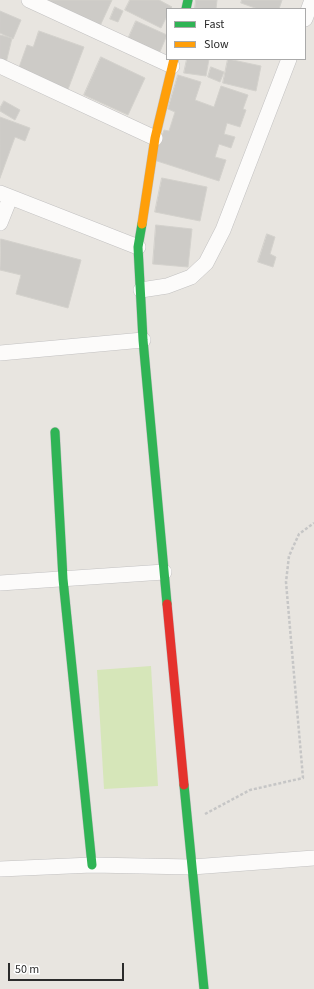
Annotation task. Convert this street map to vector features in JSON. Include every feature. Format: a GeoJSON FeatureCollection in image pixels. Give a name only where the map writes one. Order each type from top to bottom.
{"type":"FeatureCollection","features":[{"type":"Feature","properties":{"kind":"main road"},"geometry":{"type":"LineString","coordinates":[[173,63],[156,138],[138,247],[143,340],[204,989]]}},
{"type":"Feature","properties":{"kind":"main road"},"geometry":{"type":"LineString","coordinates":[[55,432],[63,579],[92,865]]}},
{"type":"Feature","properties":{"kind":"street"},"geometry":{"type":"LineString","coordinates":[[29,0],[166,60]]}},
{"type":"Feature","properties":{"kind":"street"},"geometry":{"type":"LineString","coordinates":[[306,16],[312,0]]}},
{"type":"Feature","properties":{"kind":"street"},"geometry":{"type":"LineString","coordinates":[[140,290],[167,286],[191,277],[206,263],[223,230],[290,60]]}},
{"type":"Feature","properties":{"kind":"street"},"geometry":{"type":"LineString","coordinates":[[0,66],[156,138]]}},
{"type":"Feature","properties":{"kind":"street"},"geometry":{"type":"LineString","coordinates":[[0,224],[5,196],[138,247]]}},
{"type":"Feature","properties":{"kind":"street"},"geometry":{"type":"LineString","coordinates":[[0,353],[143,340]]}},
{"type":"Feature","properties":{"kind":"street"},"geometry":{"type":"LineString","coordinates":[[0,583],[164,572]]}},
{"type":"Feature","properties":{"kind":"street"},"geometry":{"type":"LineString","coordinates":[[0,869],[92,865],[192,867],[314,858]]}},
{"type":"Feature","properties":{"kind":"path"},"geometry":{"type":"LineString","coordinates":[[187,815],[202,815],[250,790],[303,778],[286,582],[289,556],[299,534],[314,523]]}},
{"type":"Feature","properties":{"kind":"green space"},"geometry":{"type":"Polygon","coordinates":[[[151,666],[158,786],[104,789],[97,670],[151,666]]]}},
{"type":"Feature","properties":{"kind":"building"},"geometry":{"type":"Polygon","coordinates":[[[43,0],[112,0],[100,26],[43,0]]]}},
{"type":"Feature","properties":{"kind":"building"},"geometry":{"type":"Polygon","coordinates":[[[130,0],[159,0],[172,7],[166,8],[166,18],[161,28],[125,10],[130,0]]]}},
{"type":"Feature","properties":{"kind":"building"},"geometry":{"type":"Polygon","coordinates":[[[196,0],[217,0],[216,8],[195,8],[196,0]]]}},
{"type":"Feature","properties":{"kind":"building"},"geometry":{"type":"Polygon","coordinates":[[[242,0],[282,0],[279,8],[255,8],[241,3],[242,0]]]}},
{"type":"Feature","properties":{"kind":"building"},"geometry":{"type":"Polygon","coordinates":[[[115,7],[123,11],[118,22],[110,19],[115,7]]]}},
{"type":"Feature","properties":{"kind":"building"},"geometry":{"type":"Polygon","coordinates":[[[0,11],[21,20],[13,39],[0,33],[0,11]]]}},
{"type":"Feature","properties":{"kind":"building"},"geometry":{"type":"Polygon","coordinates":[[[136,21],[166,35],[156,61],[124,48],[136,21]]]}},
{"type":"Feature","properties":{"kind":"building"},"geometry":{"type":"Polygon","coordinates":[[[39,31],[84,47],[67,92],[17,73],[27,45],[33,47],[39,31]]]}},
{"type":"Feature","properties":{"kind":"building"},"geometry":{"type":"Polygon","coordinates":[[[0,35],[12,38],[6,63],[0,62],[0,35]]]}},
{"type":"Feature","properties":{"kind":"building"},"geometry":{"type":"Polygon","coordinates":[[[101,57],[145,78],[128,115],[84,95],[101,57]]]}},
{"type":"Feature","properties":{"kind":"building"},"geometry":{"type":"Polygon","coordinates":[[[187,60],[209,60],[206,76],[184,73],[187,60]]]}},
{"type":"Feature","properties":{"kind":"building"},"geometry":{"type":"Polygon","coordinates":[[[228,60],[261,66],[256,91],[223,83],[228,60]]]}},
{"type":"Feature","properties":{"kind":"building"},"geometry":{"type":"Polygon","coordinates":[[[211,67],[224,72],[220,82],[208,77],[211,67]]]}},
{"type":"Feature","properties":{"kind":"building"},"geometry":{"type":"Polygon","coordinates":[[[178,75],[201,82],[195,100],[214,107],[221,86],[248,95],[243,109],[246,110],[240,127],[227,123],[224,134],[235,137],[231,148],[219,144],[215,157],[226,160],[219,181],[154,160],[164,130],[169,131],[175,112],[168,109],[178,75]]]}},
{"type":"Feature","properties":{"kind":"building"},"geometry":{"type":"Polygon","coordinates":[[[4,101],[20,110],[15,120],[0,111],[4,101]]]}},
{"type":"Feature","properties":{"kind":"building"},"geometry":{"type":"Polygon","coordinates":[[[0,117],[30,128],[25,141],[15,137],[0,178],[0,117]]]}},
{"type":"Feature","properties":{"kind":"building"},"geometry":{"type":"Polygon","coordinates":[[[162,178],[207,187],[200,221],[155,212],[162,178]]]}},
{"type":"Feature","properties":{"kind":"building"},"geometry":{"type":"Polygon","coordinates":[[[156,225],[192,229],[188,267],[153,264],[156,225]]]}},
{"type":"Feature","properties":{"kind":"building"},"geometry":{"type":"Polygon","coordinates":[[[267,234],[275,237],[270,254],[276,257],[273,267],[258,262],[267,234]]]}},
{"type":"Feature","properties":{"kind":"building"},"geometry":{"type":"Polygon","coordinates":[[[1,239],[81,260],[68,308],[16,294],[21,275],[0,270],[1,239]]]}},
{"type":"Feature","properties":{"kind":"traffic: fast"},"geometry":{"type":"LineString","coordinates":[[186,8],[188,0]]}},
{"type":"Feature","properties":{"kind":"traffic: fast"},"geometry":{"type":"LineString","coordinates":[[142,224],[138,247],[143,340],[167,604]]}},
{"type":"Feature","properties":{"kind":"traffic: fast"},"geometry":{"type":"LineString","coordinates":[[55,432],[63,579],[92,865]]}},
{"type":"Feature","properties":{"kind":"traffic: fast"},"geometry":{"type":"LineString","coordinates":[[184,785],[204,989]]}},
{"type":"Feature","properties":{"kind":"traffic: slow"},"geometry":{"type":"LineString","coordinates":[[142,224],[155,138],[174,60]]}},
{"type":"Feature","properties":{"kind":"traffic: jam"},"geometry":{"type":"LineString","coordinates":[[167,604],[184,785]]}}]}
